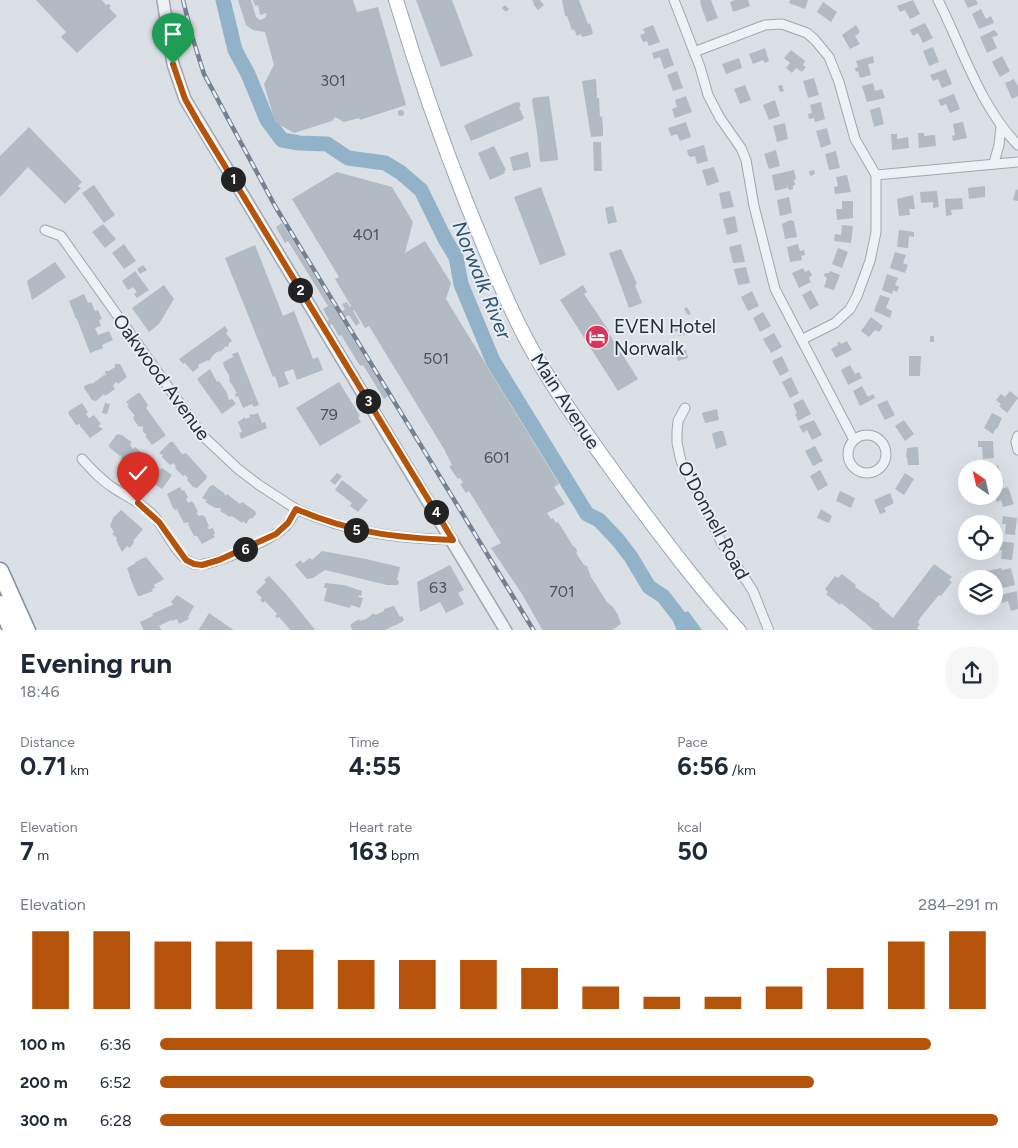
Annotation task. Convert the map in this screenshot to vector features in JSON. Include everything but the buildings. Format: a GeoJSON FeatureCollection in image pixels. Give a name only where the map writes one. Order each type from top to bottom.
{"type":"FeatureCollection","features":[{"type":"Feature","properties":{"kind":"highway"},"geometry":{"type":"LineString","coordinates":[[0,571],[27,630]]}},
{"type":"Feature","properties":{"kind":"highway"},"geometry":{"type":"LineString","coordinates":[[0,604],[12,630]]}},
{"type":"Feature","properties":{"kind":"main road","name":"Main Avenue"},"geometry":{"type":"LineString","coordinates":[[396,0],[422,86],[448,158],[499,283],[524,335],[556,389],[608,464],[703,590],[739,630]]}},
{"type":"Feature","properties":{"kind":"street"},"geometry":{"type":"LineString","coordinates":[[164,0],[173,64],[185,99],[506,630]]}},
{"type":"Feature","properties":{"kind":"street"},"geometry":{"type":"LineString","coordinates":[[674,0],[708,95],[720,118],[741,148],[746,160],[754,206],[775,289],[792,323],[803,339],[854,440]]}},
{"type":"Feature","properties":{"kind":"street"},"geometry":{"type":"LineString","coordinates":[[938,0],[987,105],[1001,126],[1018,144]]}},
{"type":"Feature","properties":{"kind":"street"},"geometry":{"type":"LineString","coordinates":[[694,52],[765,25],[782,24],[807,34],[815,40],[829,57],[839,82],[855,138],[876,175],[876,232],[870,261],[857,296],[850,309],[839,320],[803,339]]}},
{"type":"Feature","properties":{"kind":"street"},"geometry":{"type":"LineString","coordinates":[[994,163],[999,145],[1001,126]]}},
{"type":"Feature","properties":{"kind":"street"},"geometry":{"type":"LineString","coordinates":[[876,175],[1018,162]]}},
{"type":"Feature","properties":{"kind":"street","name":"Oakwood Avenue"},"geometry":{"type":"LineString","coordinates":[[45,230],[61,236],[203,436],[238,470],[296,509],[311,515],[369,533],[405,538],[453,540]]}},
{"type":"Feature","properties":{"kind":"street","name":"O'Donnell Road"},"geometry":{"type":"LineString","coordinates":[[685,408],[678,421],[678,453],[721,542],[752,591],[769,630]]}},
{"type":"Feature","properties":{"kind":"street"},"geometry":{"type":"LineString","coordinates":[[870,434],[883,442],[886,456],[884,464],[879,470],[864,474],[851,466],[847,451],[854,440],[862,435],[870,434]]}},
{"type":"Feature","properties":{"kind":"street"},"geometry":{"type":"LineString","coordinates":[[1018,436],[1016,442],[1018,450]]}},
{"type":"Feature","properties":{"kind":"street"},"geometry":{"type":"LineString","coordinates":[[82,458],[101,478],[153,515],[179,553],[186,560],[194,564],[210,564],[276,534],[288,523],[296,509]]}},
{"type":"Feature","properties":{"kind":"water"},"geometry":{"type":"Polygon","coordinates":[[[688,611],[702,630],[679,630],[675,617],[688,611]]]}},
{"type":"Feature","properties":{"kind":"waterway","name":"Norwalk River"},"geometry":{"type":"LineString","coordinates":[[223,0],[235,50],[248,74],[267,120],[282,140],[327,144],[348,158],[385,163],[400,172],[421,190],[456,257],[461,284],[493,361],[587,514],[599,520],[618,540],[649,587],[663,596],[680,618],[685,630]]}},
{"type":"Feature","properties":{"kind":"railway"},"geometry":{"type":"LineString","coordinates":[[183,0],[204,74],[275,206],[533,630]]}},
{"type":"Feature","properties":{"kind":"place","name":"EVEN Hotel Norwalk"},"geometry":{"type":"Point","coordinates":[597,337]}},
{"type":"Feature","properties":{"kind":"route"},"geometry":{"type":"LineString","coordinates":[[138,503],[159,522],[179,553],[186,560],[202,565],[210,564],[276,534],[288,523],[296,509],[369,533],[405,538],[453,540],[198,122],[178,83],[173,64]]}}]}
